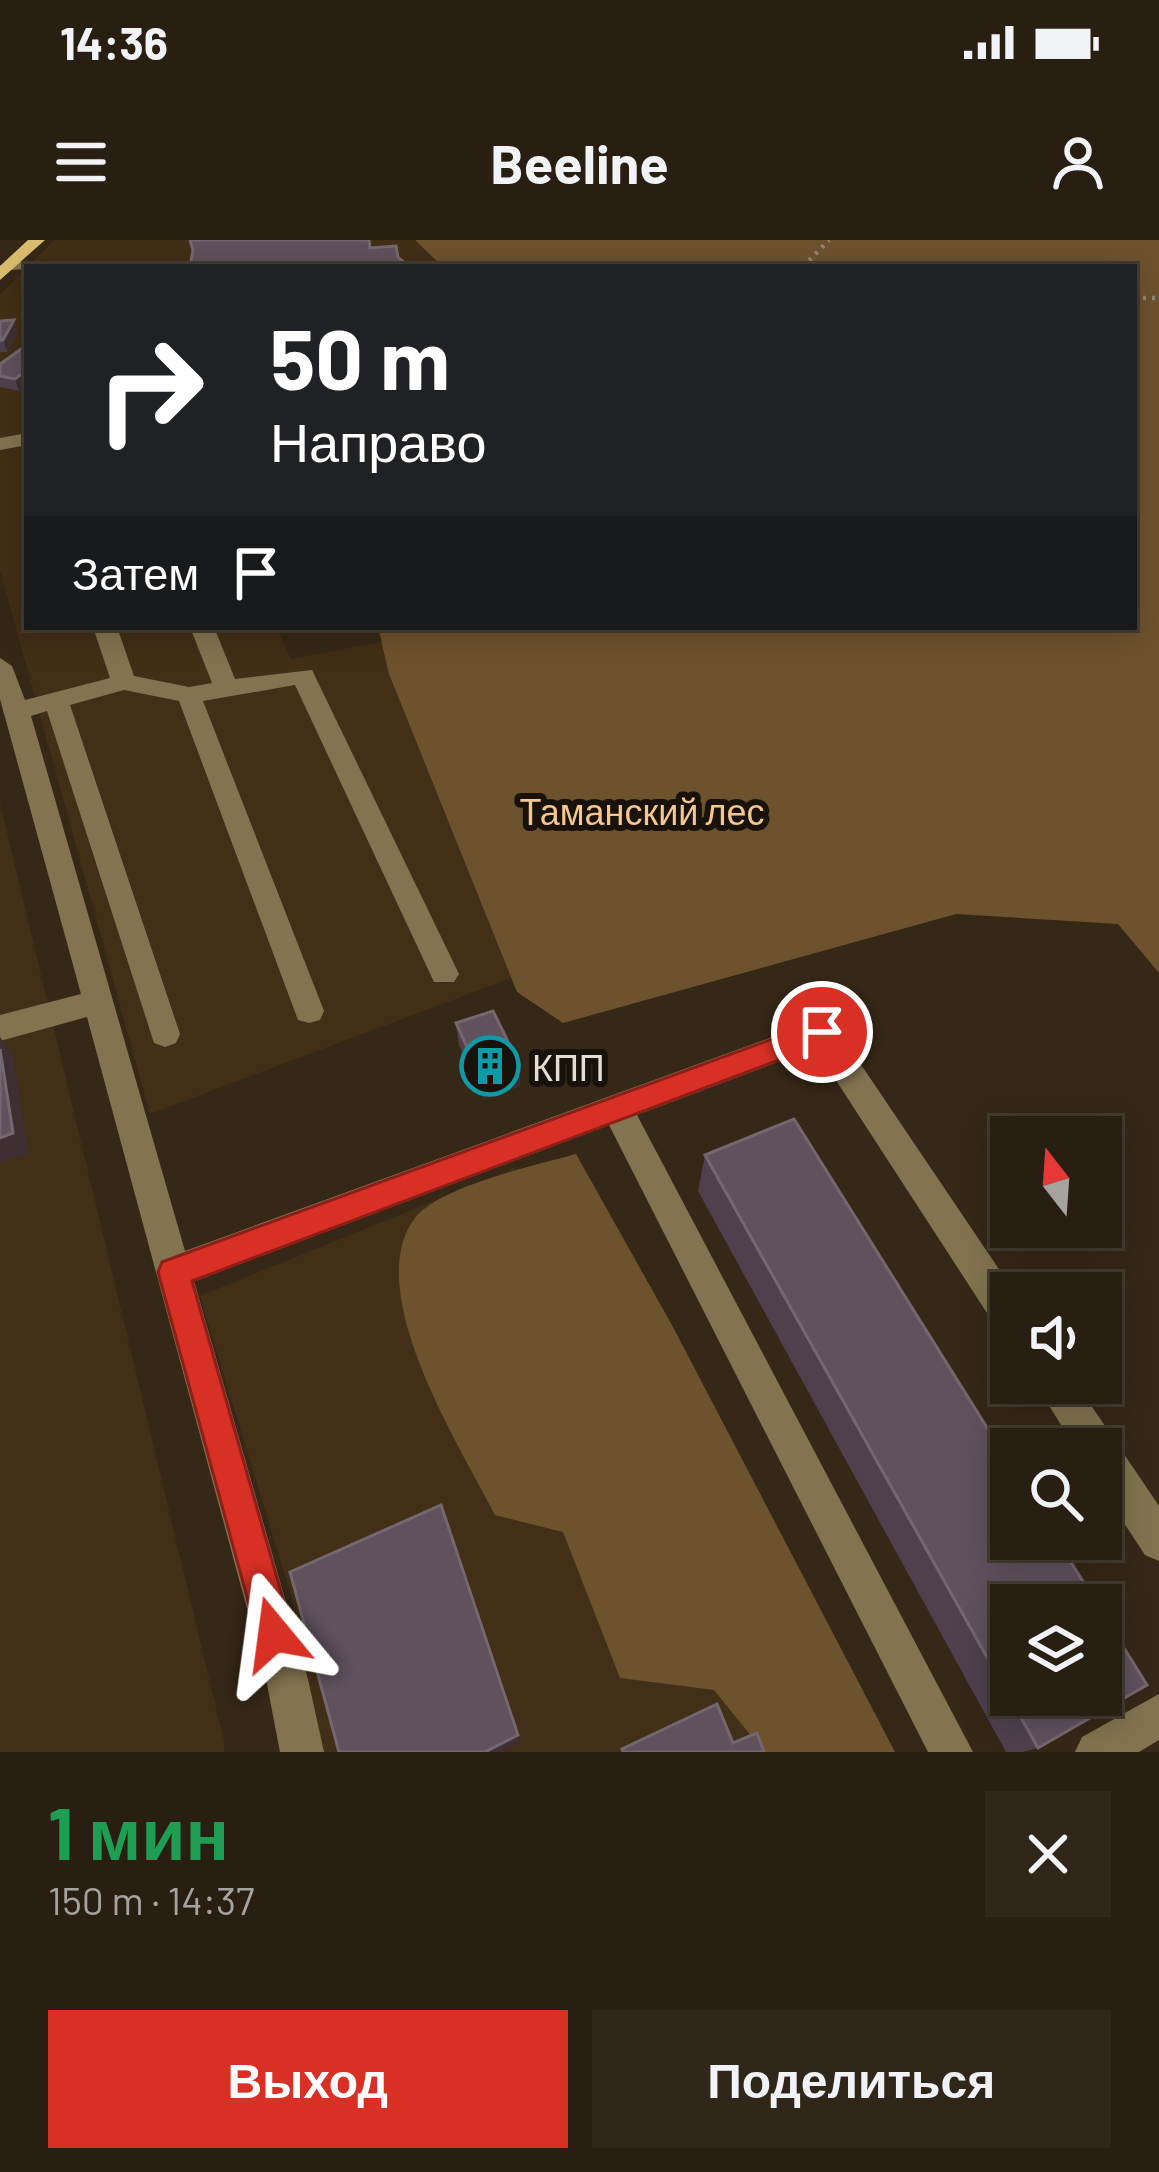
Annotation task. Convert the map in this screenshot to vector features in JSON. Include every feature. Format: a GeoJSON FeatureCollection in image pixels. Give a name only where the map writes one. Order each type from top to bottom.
{"type":"FeatureCollection","features":[{"type":"Feature","properties":{"kind":"main road"},"geometry":{"type":"LineString","coordinates":[[5,270],[37,240]]}},
{"type":"Feature","properties":{"kind":"street"},"geometry":{"type":"LineString","coordinates":[[106,630],[124,682]]}},
{"type":"Feature","properties":{"kind":"street"},"geometry":{"type":"LineString","coordinates":[[203,630],[227,689]]}},
{"type":"Feature","properties":{"kind":"street"},"geometry":{"type":"LineString","coordinates":[[0,666],[17,711],[174,1272],[287,1679],[302,1752]]}},
{"type":"Feature","properties":{"kind":"street"},"geometry":{"type":"LineString","coordinates":[[17,711],[124,682],[189,695],[303,676],[444,974]]}},
{"type":"Feature","properties":{"kind":"street"},"geometry":{"type":"LineString","coordinates":[[189,695],[309,1011]]}},
{"type":"Feature","properties":{"kind":"street"},"geometry":{"type":"LineString","coordinates":[[56,700],[165,1034]]}},
{"type":"Feature","properties":{"kind":"street"},"geometry":{"type":"LineString","coordinates":[[0,1028],[98,1002]]}},
{"type":"Feature","properties":{"kind":"street"},"geometry":{"type":"LineString","coordinates":[[174,1272],[822,1032],[990,1286]]}},
{"type":"Feature","properties":{"kind":"street"},"geometry":{"type":"LineString","coordinates":[[617,1108],[951,1752]]}},
{"type":"Feature","properties":{"kind":"street"},"geometry":{"type":"LineString","coordinates":[[1122,1486],[1159,1541]]}},
{"type":"Feature","properties":{"kind":"street"},"geometry":{"type":"LineString","coordinates":[[1097,1752],[1159,1716]]}},
{"type":"Feature","properties":{"kind":"path"},"geometry":{"type":"LineString","coordinates":[[806,264],[830,240]]}},
{"type":"Feature","properties":{"kind":"shaded area"},"geometry":{"type":"Polygon","coordinates":[[[54,240],[443,240],[473,264],[31,264],[54,240]]]}},
{"type":"Feature","properties":{"kind":"shaded area"},"geometry":{"type":"Polygon","coordinates":[[[24,271],[24,630],[277,630],[291,659],[387,641],[546,965],[150,1114],[0,570],[0,295],[24,271]]]}},
{"type":"Feature","properties":{"kind":"shaded area"},"geometry":{"type":"Polygon","coordinates":[[[0,803],[224,1741],[224,1752],[0,1752],[0,803]]]}},
{"type":"Feature","properties":{"kind":"shaded area"},"geometry":{"type":"Polygon","coordinates":[[[514,1168],[770,1752],[323,1752],[292,1599],[200,1296],[514,1168]]]}},
{"type":"Feature","properties":{"kind":"green space","name":"Таманский лес"},"geometry":{"type":"Polygon","coordinates":[[[415,240],[1159,240],[1159,973],[1118,924],[956,914],[563,1023],[517,992],[389,674],[379,630],[1137,630],[1137,264],[440,264],[415,240]]]}},
{"type":"Feature","properties":{"kind":"green space"},"geometry":{"type":"Polygon","coordinates":[[[576,1154],[673,1327],[895,1752],[764,1752],[714,1690],[620,1678],[563,1532],[495,1515],[460,1450],[421,1368],[407,1325],[399,1285],[401,1249],[415,1218],[445,1196],[576,1154]]]}},
{"type":"Feature","properties":{"kind":"building"},"geometry":{"type":"Polygon","coordinates":[[[190,240],[369,240],[370,248],[396,246],[406,264],[191,264],[190,240]]]}},
{"type":"Feature","properties":{"kind":"building"},"geometry":{"type":"Polygon","coordinates":[[[14,320],[3,340],[0,340],[0,321],[14,320]]]}},
{"type":"Feature","properties":{"kind":"building"},"geometry":{"type":"Polygon","coordinates":[[[24,347],[24,372],[15,379],[0,376],[0,364],[24,347]]]}},
{"type":"Feature","properties":{"kind":"building"},"geometry":{"type":"Polygon","coordinates":[[[493,1011],[519,1064],[481,1078],[456,1023],[493,1011]]]}},
{"type":"Feature","properties":{"kind":"building"},"geometry":{"type":"Polygon","coordinates":[[[0,1049],[13,1133],[0,1138],[0,1049]]]}},
{"type":"Feature","properties":{"kind":"building"},"geometry":{"type":"Polygon","coordinates":[[[794,1119],[990,1432],[990,1560],[1069,1560],[1085,1584],[990,1584],[990,1663],[705,1155],[794,1119]]]}},
{"type":"Feature","properties":{"kind":"building"},"geometry":{"type":"Polygon","coordinates":[[[441,1505],[518,1735],[485,1752],[339,1752],[290,1572],[441,1505]]]}},
{"type":"Feature","properties":{"kind":"building"},"geometry":{"type":"Polygon","coordinates":[[[1122,1645],[1147,1685],[1122,1699],[1122,1645]]]}},
{"type":"Feature","properties":{"kind":"building"},"geometry":{"type":"Polygon","coordinates":[[[717,1704],[733,1743],[757,1733],[764,1752],[623,1752],[622,1749],[717,1704]]]}},
{"type":"Feature","properties":{"kind":"building"},"geometry":{"type":"Polygon","coordinates":[[[1020,1716],[1093,1716],[1038,1748],[1020,1716]]]}},
{"type":"Feature","properties":{"kind":"place","name":"КПП"},"geometry":{"type":"Point","coordinates":[490,1066]}},
{"type":"Feature","properties":{"kind":"route"},"geometry":{"type":"LineString","coordinates":[[274,1634],[174,1272],[822,1032]]}}]}
